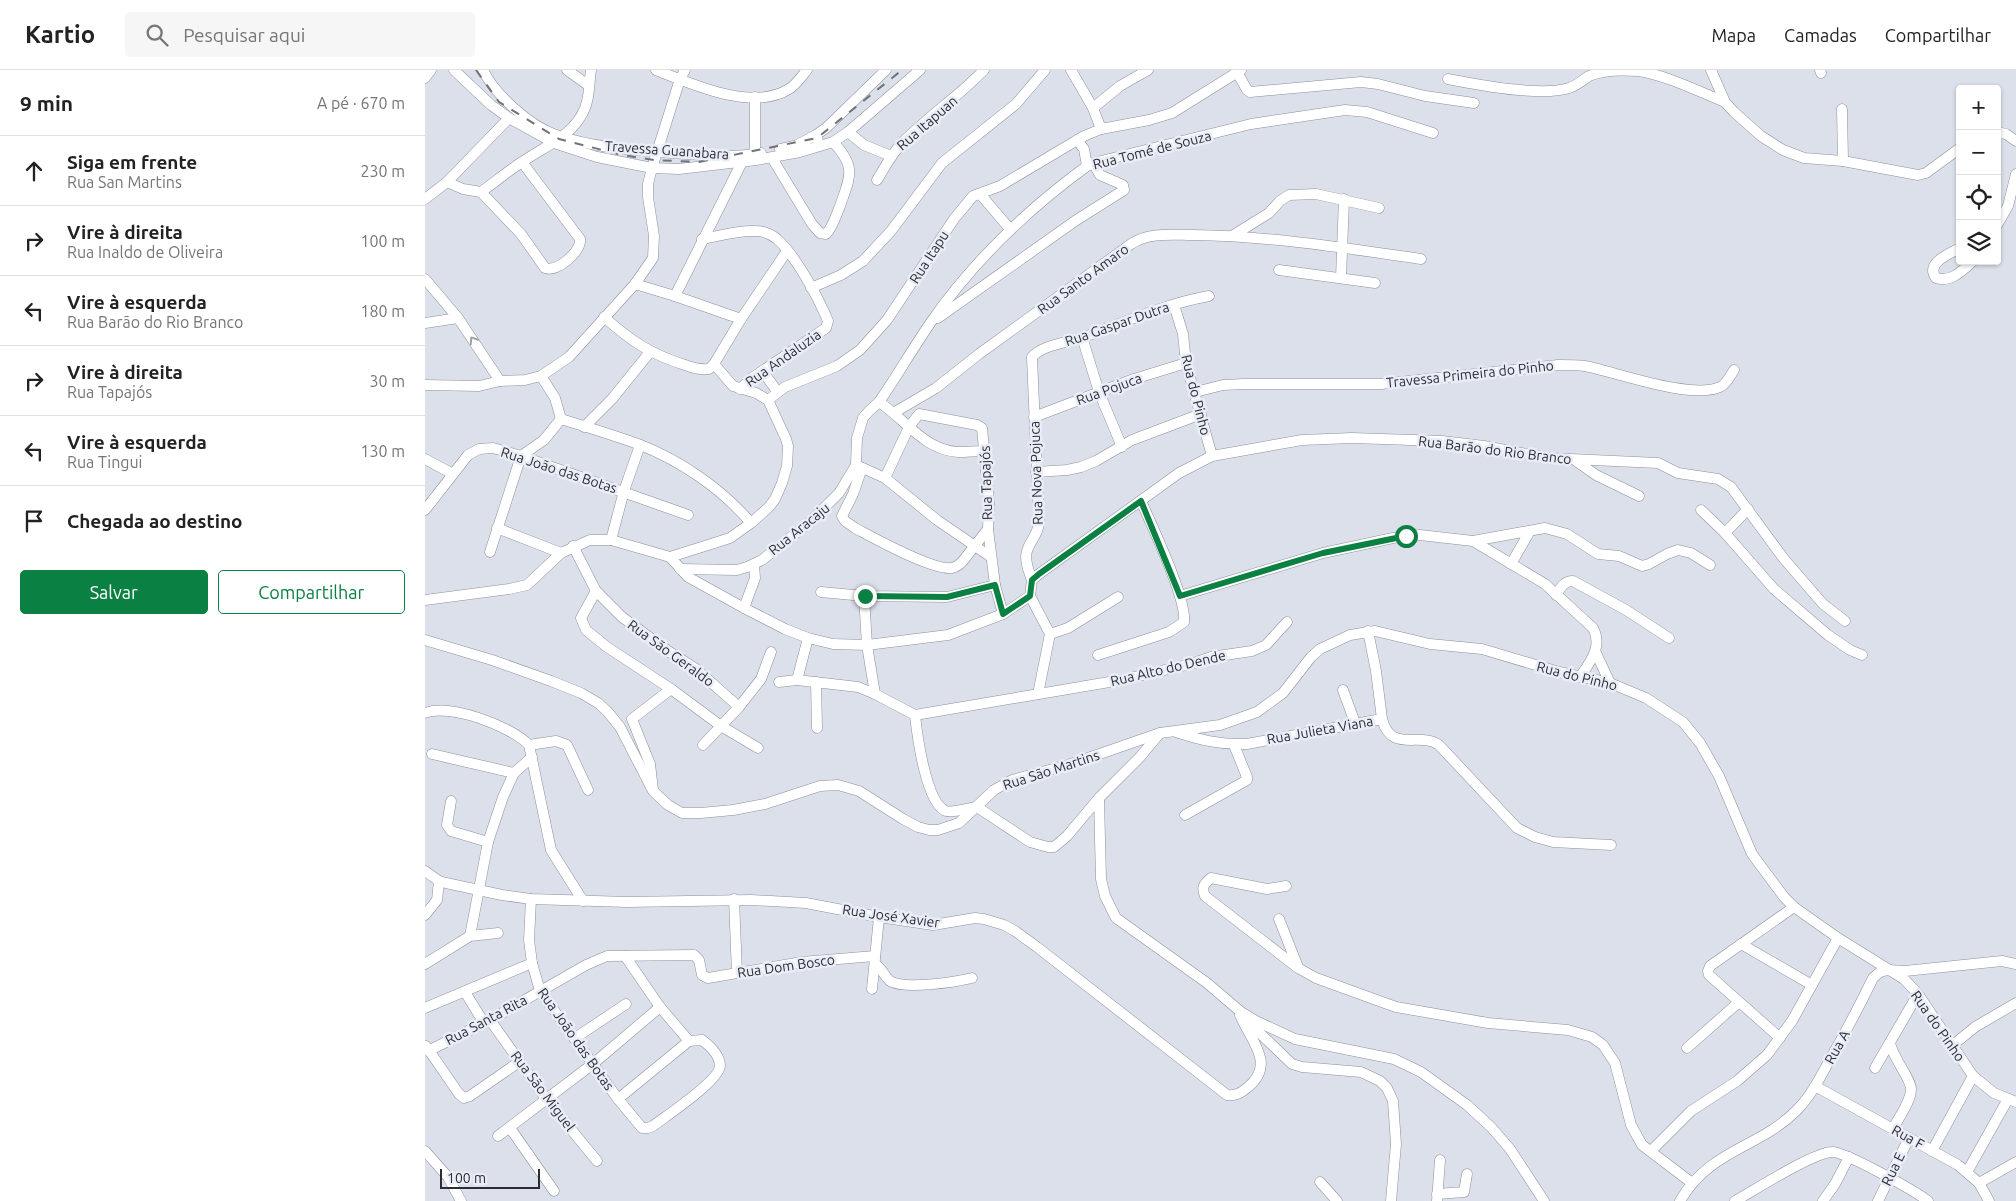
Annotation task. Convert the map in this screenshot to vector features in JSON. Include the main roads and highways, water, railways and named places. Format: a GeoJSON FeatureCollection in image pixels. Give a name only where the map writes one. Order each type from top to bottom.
{"type":"FeatureCollection","features":[{"type":"Feature","properties":{"kind":"railway"},"geometry":{"type":"LineString","coordinates":[[476,70],[499,102],[559,139],[622,155],[654,160],[699,162],[817,138],[902,70]]}}]}
